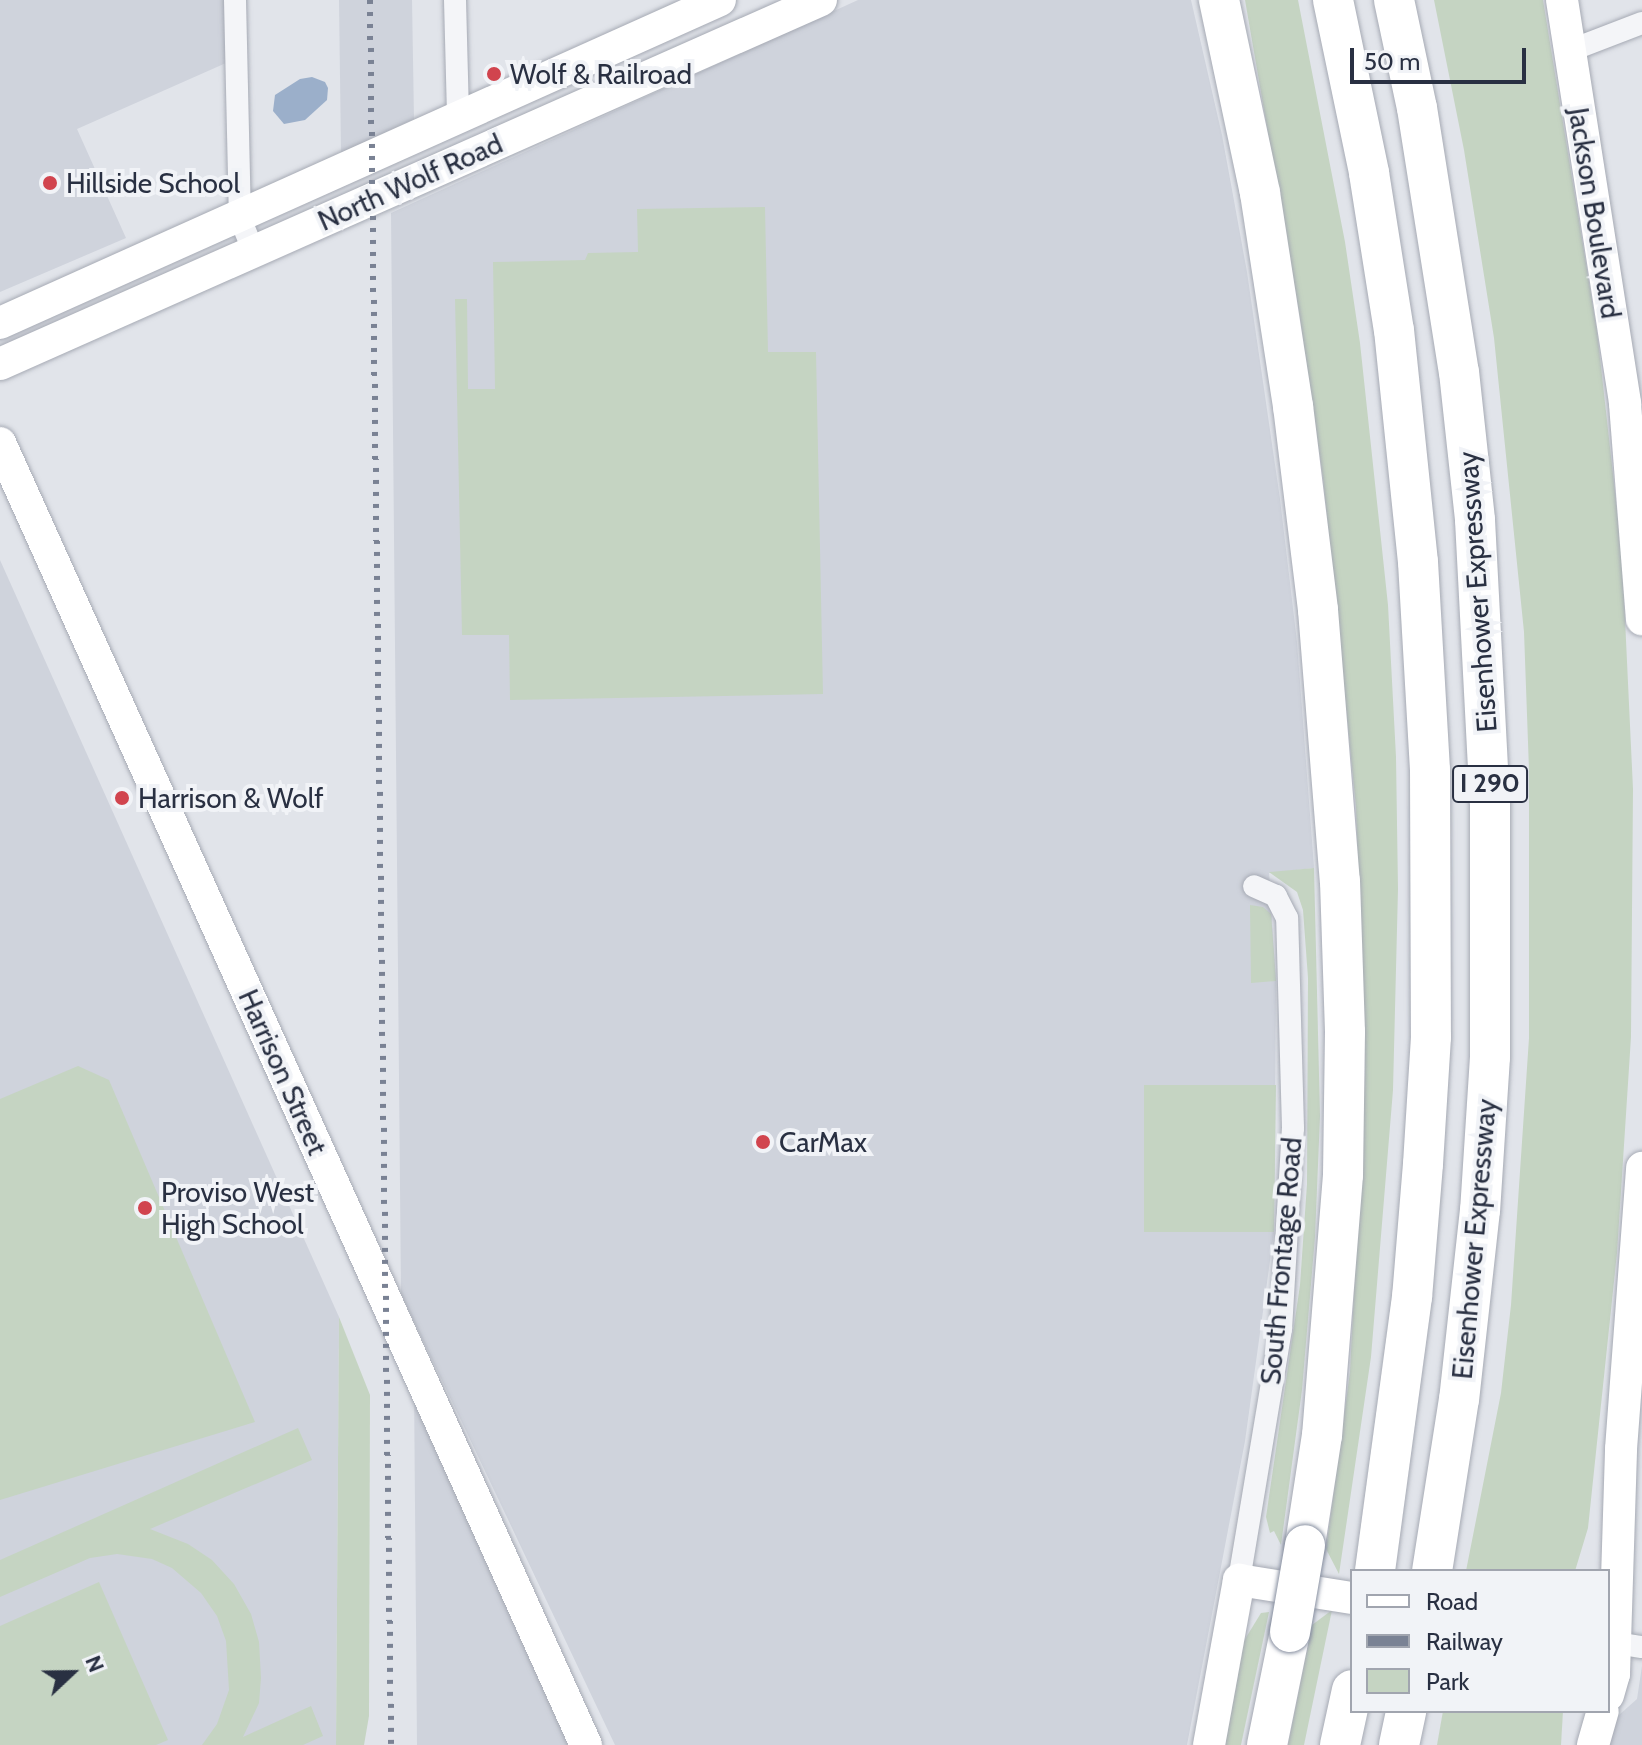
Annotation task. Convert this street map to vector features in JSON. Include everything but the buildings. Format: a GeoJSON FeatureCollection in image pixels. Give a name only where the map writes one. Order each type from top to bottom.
{"type":"FeatureCollection","features":[{"type":"Feature","properties":{"kind":"highway"},"geometry":{"type":"LineString","coordinates":[[1219,0],[1260,193],[1293,406],[1320,625],[1340,881],[1345,1032],[1342,1191],[1322,1435],[1290,1632],[1267,1745]]}},
{"type":"Feature","properties":{"kind":"highway","name":"Eisenhower Expressway"},"geometry":{"type":"LineString","coordinates":[[1333,0],[1369,173],[1394,330],[1418,562],[1430,770],[1431,1007],[1423,1164],[1412,1297],[1375,1569]]}},
{"type":"Feature","properties":{"kind":"highway","name":"Eisenhower Expressway"},"geometry":{"type":"LineString","coordinates":[[1394,0],[1417,108],[1459,372],[1478,550],[1490,803],[1490,1057],[1480,1210],[1467,1339],[1432,1569]]}},
{"type":"Feature","properties":{"kind":"highway"},"geometry":{"type":"LineString","coordinates":[[1340,1745],[1350,1699]]}},
{"type":"Feature","properties":{"kind":"highway"},"geometry":{"type":"LineString","coordinates":[[1399,1745],[1406,1713]]}},
{"type":"Feature","properties":{"kind":"main road","name":"North Wolf Road"},"geometry":{"type":"LineString","coordinates":[[0,323],[240,218],[720,0]]}},
{"type":"Feature","properties":{"kind":"main road","name":"North Wolf Road"},"geometry":{"type":"LineString","coordinates":[[0,364],[821,0]]}},
{"type":"Feature","properties":{"kind":"main road","name":"Jackson Boulevard"},"geometry":{"type":"LineString","coordinates":[[1562,0],[1634,411],[1642,619]]}},
{"type":"Feature","properties":{"kind":"main road"},"geometry":{"type":"LineString","coordinates":[[458,118],[479,151]]}},
{"type":"Feature","properties":{"kind":"main road","name":"Harrison Street"},"geometry":{"type":"LineString","coordinates":[[0,443],[586,1745]]}},
{"type":"Feature","properties":{"kind":"main road"},"geometry":{"type":"LineString","coordinates":[[1606,1563],[1642,1168]]}},
{"type":"Feature","properties":{"kind":"main road"},"geometry":{"type":"LineString","coordinates":[[1239,1580],[1350,1598]]}},
{"type":"Feature","properties":{"kind":"main road","name":"South Frontage Road"},"geometry":{"type":"LineString","coordinates":[[1209,1745],[1239,1580]]}},
{"type":"Feature","properties":{"kind":"main road"},"geometry":{"type":"LineString","coordinates":[[1610,1583],[1622,1643],[1610,1688]]}},
{"type":"Feature","properties":{"kind":"main road"},"geometry":{"type":"LineString","coordinates":[[1576,1745],[1578,1713]]}},
{"type":"Feature","properties":{"kind":"main road"},"geometry":{"type":"LineString","coordinates":[[1593,1745],[1602,1713]]}},
{"type":"Feature","properties":{"kind":"street"},"geometry":{"type":"LineString","coordinates":[[235,0],[240,218],[254,252]]}},
{"type":"Feature","properties":{"kind":"street"},"geometry":{"type":"LineString","coordinates":[[455,0],[458,118]]}},
{"type":"Feature","properties":{"kind":"street"},"geometry":{"type":"LineString","coordinates":[[1569,51],[1642,23]]}},
{"type":"Feature","properties":{"kind":"street","name":"South Frontage Road"},"geometry":{"type":"LineString","coordinates":[[1239,1580],[1281,1329],[1293,1128],[1287,918],[1276,896],[1254,886]]}},
{"type":"Feature","properties":{"kind":"shaded area","name":"Hillside School"},"geometry":{"type":"Polygon","coordinates":[[[0,0],[225,0],[226,63],[77,129],[126,238],[0,292],[0,0]]]}},
{"type":"Feature","properties":{"kind":"shaded area"},"geometry":{"type":"Polygon","coordinates":[[[339,0],[412,0],[414,119],[341,153],[339,0]]]}},
{"type":"Feature","properties":{"kind":"shaded area"},"geometry":{"type":"Polygon","coordinates":[[[858,0],[1191,0],[1222,135],[1247,272],[1280,499],[1297,642],[1314,868],[1269,873],[1276,981],[1274,1232],[1245,1441],[1187,1745],[615,1745],[401,1294],[391,213],[858,0]]]}},
{"type":"Feature","properties":{"kind":"shaded area","name":"Proviso West High School"},"geometry":{"type":"Polygon","coordinates":[[[0,560],[339,1317],[336,1745],[0,1745],[0,560]]]}},
{"type":"Feature","properties":{"kind":"shaded area"},"geometry":{"type":"Polygon","coordinates":[[[414,1385],[574,1745],[417,1745],[414,1385]]]}},
{"type":"Feature","properties":{"kind":"shaded area"},"geometry":{"type":"Polygon","coordinates":[[[1642,1666],[1642,1745],[1604,1745],[1610,1723],[1637,1699],[1642,1666]]]}},
{"type":"Feature","properties":{"kind":"green space"},"geometry":{"type":"Polygon","coordinates":[[[1245,0],[1298,0],[1345,242],[1360,343],[1388,605],[1396,757],[1398,889],[1393,1090],[1371,1357],[1339,1574],[1326,1549],[1350,1372],[1365,1071],[1356,807],[1323,478],[1299,312],[1245,0]]]}},
{"type":"Feature","properties":{"kind":"green space"},"geometry":{"type":"Polygon","coordinates":[[[1434,0],[1543,0],[1597,331],[1622,555],[1633,789],[1631,1037],[1617,1253],[1588,1528],[1576,1569],[1466,1569],[1501,1393],[1511,1305],[1529,1038],[1529,770],[1524,632],[1494,338],[1464,150],[1434,0]]]}},
{"type":"Feature","properties":{"kind":"green space"},"geometry":{"type":"Polygon","coordinates":[[[765,207],[768,352],[816,352],[823,694],[510,700],[509,635],[462,635],[455,299],[467,299],[468,389],[495,389],[493,262],[585,260],[588,253],[638,252],[637,209],[765,207]]]}},
{"type":"Feature","properties":{"kind":"green space"},"geometry":{"type":"Polygon","coordinates":[[[1314,868],[1320,1116],[1315,1237],[1302,1390],[1281,1545],[1274,1531],[1270,1533],[1266,1517],[1300,1285],[1307,1184],[1308,978],[1303,910],[1297,892],[1269,872],[1314,868]]]}},
{"type":"Feature","properties":{"kind":"green space"},"geometry":{"type":"Polygon","coordinates":[[[1250,905],[1263,907],[1271,914],[1276,981],[1251,983],[1250,905]]]}},
{"type":"Feature","properties":{"kind":"green space"},"geometry":{"type":"Polygon","coordinates":[[[78,1066],[109,1080],[255,1422],[0,1500],[0,1099],[78,1066]]]}},
{"type":"Feature","properties":{"kind":"green space"},"geometry":{"type":"Polygon","coordinates":[[[1144,1085],[1276,1085],[1274,1232],[1144,1232],[1144,1085]]]}},
{"type":"Feature","properties":{"kind":"green space"},"geometry":{"type":"Polygon","coordinates":[[[339,1317],[370,1395],[369,1716],[364,1745],[336,1745],[339,1317]]]}},
{"type":"Feature","properties":{"kind":"green space"},"geometry":{"type":"Polygon","coordinates":[[[298,1428],[312,1460],[150,1529],[188,1544],[212,1560],[234,1584],[251,1614],[259,1642],[261,1678],[259,1703],[243,1737],[311,1706],[323,1736],[303,1745],[202,1745],[217,1724],[229,1690],[226,1641],[217,1616],[201,1593],[172,1568],[152,1559],[117,1554],[90,1558],[0,1597],[0,1560],[298,1428]]]}},
{"type":"Feature","properties":{"kind":"green space"},"geometry":{"type":"Polygon","coordinates":[[[99,1582],[168,1740],[156,1745],[0,1745],[0,1626],[99,1582]]]}},
{"type":"Feature","properties":{"kind":"green space"},"geometry":{"type":"Polygon","coordinates":[[[1332,1610],[1304,1745],[1288,1745],[1312,1625],[1332,1610]]]}},
{"type":"Feature","properties":{"kind":"green space"},"geometry":{"type":"Polygon","coordinates":[[[1269,1612],[1241,1745],[1225,1745],[1242,1644],[1261,1613],[1269,1612]]]}},
{"type":"Feature","properties":{"kind":"green space"},"geometry":{"type":"Polygon","coordinates":[[[1443,1713],[1563,1713],[1561,1745],[1437,1745],[1443,1713]]]}},
{"type":"Feature","properties":{"kind":"water"},"geometry":{"type":"Polygon","coordinates":[[[312,77],[325,82],[327,100],[305,120],[284,124],[273,111],[275,95],[300,79],[312,77]]]}},
{"type":"Feature","properties":{"kind":"railway"},"geometry":{"type":"LineString","coordinates":[[370,0],[391,1745]]}},
{"type":"Feature","properties":{"kind":"place","name":"Wolf & Railroad"},"geometry":{"type":"Point","coordinates":[494,74]}},
{"type":"Feature","properties":{"kind":"place","name":"Hillside School"},"geometry":{"type":"Point","coordinates":[50,183]}},
{"type":"Feature","properties":{"kind":"place","name":"Harrison & Wolf"},"geometry":{"type":"Point","coordinates":[122,798]}},
{"type":"Feature","properties":{"kind":"place","name":"CarMax"},"geometry":{"type":"Point","coordinates":[763,1142]}},
{"type":"Feature","properties":{"kind":"place","name":"Proviso West High School"},"geometry":{"type":"Point","coordinates":[145,1208]}}]}
